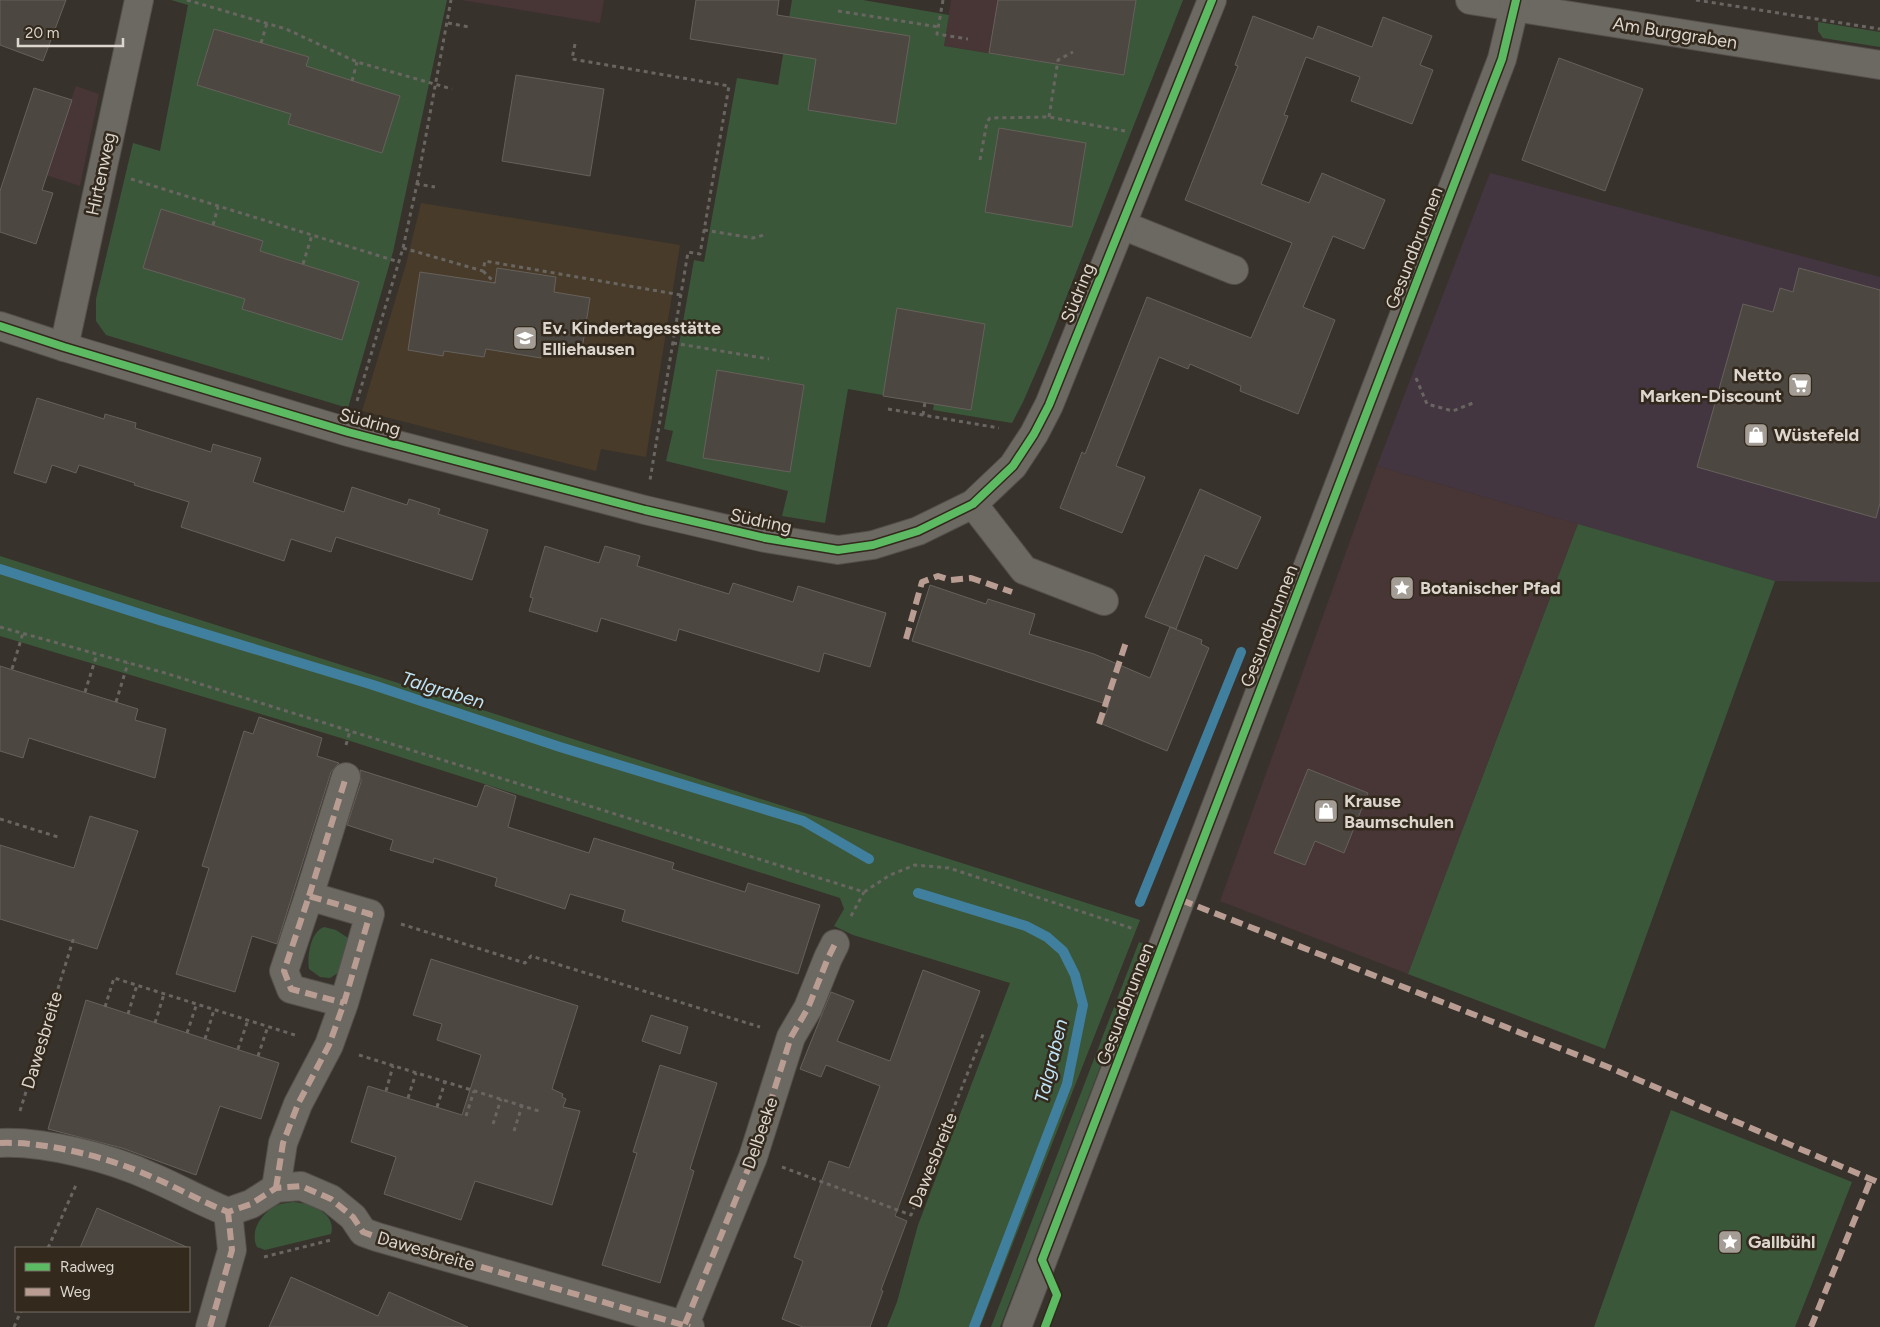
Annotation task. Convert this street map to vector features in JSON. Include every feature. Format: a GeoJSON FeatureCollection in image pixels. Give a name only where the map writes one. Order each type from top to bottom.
{"type":"FeatureCollection","features":[{"type":"Feature","properties":{"kind":"street","name":"Hirtenweg"},"geometry":{"type":"LineString","coordinates":[[64,348],[139,0]]}},
{"type":"Feature","properties":{"kind":"street","name":"Südring"},"geometry":{"type":"LineString","coordinates":[[0,326],[64,348],[348,432],[645,510],[765,538],[838,550],[873,545],[918,531],[973,504],[1013,466],[1034,434],[1049,405],[1212,0]]}},
{"type":"Feature","properties":{"kind":"street","name":"Am Burggraben"},"geometry":{"type":"LineString","coordinates":[[1470,0],[1515,4],[1880,65]]}},
{"type":"Feature","properties":{"kind":"street","name":"Gesundbrunnen"},"geometry":{"type":"LineString","coordinates":[[1017,1327],[1502,59],[1515,4]]}},
{"type":"Feature","properties":{"kind":"street"},"geometry":{"type":"LineString","coordinates":[[1122,225],[1234,270]]}},
{"type":"Feature","properties":{"kind":"street"},"geometry":{"type":"LineString","coordinates":[[973,504],[1024,570],[1104,601]]}},
{"type":"Feature","properties":{"kind":"street"},"geometry":{"type":"LineString","coordinates":[[344,1004],[291,989],[284,971],[346,777]]}},
{"type":"Feature","properties":{"kind":"street"},"geometry":{"type":"LineString","coordinates":[[276,1188],[283,1143],[298,1104],[329,1045],[344,1004],[370,914],[309,896]]}},
{"type":"Feature","properties":{"kind":"street","name":"Delbeeke"},"geometry":{"type":"LineString","coordinates":[[688,1326],[753,1157],[791,1037],[808,1008],[835,944]]}},
{"type":"Feature","properties":{"kind":"street"},"geometry":{"type":"LineString","coordinates":[[5,1143],[49,1146],[88,1156],[150,1176],[228,1212],[232,1250],[210,1327]]}},
{"type":"Feature","properties":{"kind":"street","name":"Dawesbreite"},"geometry":{"type":"LineString","coordinates":[[228,1212],[251,1204],[276,1188],[301,1186],[331,1199],[353,1216],[363,1232],[688,1326]]}},
{"type":"Feature","properties":{"kind":"path"},"geometry":{"type":"LineString","coordinates":[[187,0],[286,29],[357,62],[452,89]]}},
{"type":"Feature","properties":{"kind":"path"},"geometry":{"type":"LineString","coordinates":[[348,432],[403,248],[452,0]]}},
{"type":"Feature","properties":{"kind":"path"},"geometry":{"type":"LineString","coordinates":[[943,0],[937,34],[968,39]]}},
{"type":"Feature","properties":{"kind":"path"},"geometry":{"type":"LineString","coordinates":[[1696,0],[1880,29]]}},
{"type":"Feature","properties":{"kind":"path"},"geometry":{"type":"LineString","coordinates":[[838,10],[939,27]]}},
{"type":"Feature","properties":{"kind":"path"},"geometry":{"type":"LineString","coordinates":[[261,43],[267,23]]}},
{"type":"Feature","properties":{"kind":"path"},"geometry":{"type":"LineString","coordinates":[[448,23],[469,26]]}},
{"type":"Feature","properties":{"kind":"path"},"geometry":{"type":"LineString","coordinates":[[574,44],[572,59],[729,86],[700,254],[688,252],[645,510]]}},
{"type":"Feature","properties":{"kind":"path"},"geometry":{"type":"LineString","coordinates":[[1049,117],[1058,60],[1073,52]]}},
{"type":"Feature","properties":{"kind":"path"},"geometry":{"type":"LineString","coordinates":[[352,81],[357,62]]}},
{"type":"Feature","properties":{"kind":"path"},"geometry":{"type":"LineString","coordinates":[[980,160],[987,122],[990,118],[1049,117],[1157,137]]}},
{"type":"Feature","properties":{"kind":"path"},"geometry":{"type":"LineString","coordinates":[[102,170],[399,262]]}},
{"type":"Feature","properties":{"kind":"path"},"geometry":{"type":"LineString","coordinates":[[417,184],[434,187]]}},
{"type":"Feature","properties":{"kind":"path"},"geometry":{"type":"LineString","coordinates":[[213,225],[218,206]]}},
{"type":"Feature","properties":{"kind":"path"},"geometry":{"type":"LineString","coordinates":[[704,230],[753,238],[764,235]]}},
{"type":"Feature","properties":{"kind":"path"},"geometry":{"type":"LineString","coordinates":[[303,264],[312,235]]}},
{"type":"Feature","properties":{"kind":"path"},"geometry":{"type":"LineString","coordinates":[[403,248],[484,271],[495,283]]}},
{"type":"Feature","properties":{"kind":"path"},"geometry":{"type":"LineString","coordinates":[[484,271],[485,261],[681,295]]}},
{"type":"Feature","properties":{"kind":"path"},"geometry":{"type":"LineString","coordinates":[[1397,333],[1427,404],[1454,411],[1473,403]]}},
{"type":"Feature","properties":{"kind":"path"},"geometry":{"type":"LineString","coordinates":[[673,343],[769,360]]}},
{"type":"Feature","properties":{"kind":"path"},"geometry":{"type":"LineString","coordinates":[[923,415],[925,402]]}},
{"type":"Feature","properties":{"kind":"path"},"geometry":{"type":"LineString","coordinates":[[888,409],[1034,434]]}},
{"type":"Feature","properties":{"kind":"path"},"geometry":{"type":"LineString","coordinates":[[0,627],[128,663],[864,892],[890,875],[915,866],[949,868],[1166,939]]}},
{"type":"Feature","properties":{"kind":"path"},"geometry":{"type":"LineString","coordinates":[[12,669],[23,633]]}},
{"type":"Feature","properties":{"kind":"path"},"geometry":{"type":"LineString","coordinates":[[85,692],[98,654]]}},
{"type":"Feature","properties":{"kind":"path"},"geometry":{"type":"LineString","coordinates":[[116,702],[128,663]]}},
{"type":"Feature","properties":{"kind":"path"},"geometry":{"type":"LineString","coordinates":[[0,819],[58,837]]}},
{"type":"Feature","properties":{"kind":"path"},"geometry":{"type":"LineString","coordinates":[[370,914],[525,963],[531,956],[791,1037]]}},
{"type":"Feature","properties":{"kind":"path"},"geometry":{"type":"LineString","coordinates":[[128,1014],[137,985]]}},
{"type":"Feature","properties":{"kind":"path"},"geometry":{"type":"LineString","coordinates":[[156,1023],[164,994]]}},
{"type":"Feature","properties":{"kind":"path"},"geometry":{"type":"LineString","coordinates":[[187,1033],[197,1004]]}},
{"type":"Feature","properties":{"kind":"path"},"geometry":{"type":"LineString","coordinates":[[205,1039],[214,1010]]}},
{"type":"Feature","properties":{"kind":"path"},"geometry":{"type":"LineString","coordinates":[[238,1049],[248,1020]]}},
{"type":"Feature","properties":{"kind":"path"},"geometry":{"type":"LineString","coordinates":[[258,1056],[268,1026]]}},
{"type":"Feature","properties":{"kind":"path"},"geometry":{"type":"LineString","coordinates":[[386,1091],[394,1066]]}},
{"type":"Feature","properties":{"kind":"path"},"geometry":{"type":"LineString","coordinates":[[408,1098],[416,1073]]}},
{"type":"Feature","properties":{"kind":"path"},"geometry":{"type":"LineString","coordinates":[[437,1107],[445,1082]]}},
{"type":"Feature","properties":{"kind":"path"},"geometry":{"type":"LineString","coordinates":[[466,1116],[474,1091]]}},
{"type":"Feature","properties":{"kind":"path"},"geometry":{"type":"LineString","coordinates":[[493,1124],[501,1099]]}},
{"type":"Feature","properties":{"kind":"path"},"geometry":{"type":"LineString","coordinates":[[514,1131],[522,1106]]}},
{"type":"Feature","properties":{"kind":"path"},"geometry":{"type":"LineString","coordinates":[[48,1247],[88,1156]]}},
{"type":"Feature","properties":{"kind":"path"},"geometry":{"type":"LineString","coordinates":[[232,1250],[264,1257],[363,1232]]}},
{"type":"Feature","properties":{"kind":"path"},"geometry":{"type":"LineString","coordinates":[[14,1327],[21,1312]]}},
{"type":"Feature","properties":{"kind":"shaded area"},"geometry":{"type":"Polygon","coordinates":[[[461,0],[604,0],[600,23],[461,0]]]}},
{"type":"Feature","properties":{"kind":"shaded area"},"geometry":{"type":"Polygon","coordinates":[[[951,0],[1102,0],[1091,70],[944,46],[951,0]]]}},
{"type":"Feature","properties":{"kind":"shaded area"},"geometry":{"type":"Polygon","coordinates":[[[76,86],[99,94],[80,186],[9,163],[34,88],[71,100],[76,86]]]}},
{"type":"Feature","properties":{"kind":"shaded area"},"geometry":{"type":"Polygon","coordinates":[[[1490,173],[1880,277],[1880,582],[1775,581],[1377,466],[1490,173]]]}},
{"type":"Feature","properties":{"kind":"shaded area","name":"Ev. Kindertagesstätte Elliehausen"},"geometry":{"type":"Polygon","coordinates":[[[421,203],[680,245],[646,457],[601,449],[596,471],[362,411],[406,264],[421,203]]]}},
{"type":"Feature","properties":{"kind":"shaded area"},"geometry":{"type":"Polygon","coordinates":[[[1377,466],[1578,524],[1408,974],[1220,901],[1377,466]]]}},
{"type":"Feature","properties":{"kind":"green space"},"geometry":{"type":"Polygon","coordinates":[[[171,0],[447,0],[393,252],[348,408],[106,335],[96,321],[96,299],[133,143],[160,151],[188,5],[171,0]]]}},
{"type":"Feature","properties":{"kind":"green space"},"geometry":{"type":"Polygon","coordinates":[[[792,0],[863,0],[949,15],[944,46],[1124,75],[1136,0],[1183,0],[1046,349],[1012,423],[933,410],[934,404],[848,389],[825,523],[782,516],[788,491],[666,461],[673,431],[664,429],[694,260],[704,262],[737,78],[778,85],[792,0]]]}},
{"type":"Feature","properties":{"kind":"green space"},"geometry":{"type":"Polygon","coordinates":[[[1818,22],[1880,32],[1880,47],[1823,38],[1818,31],[1818,22]]]}},
{"type":"Feature","properties":{"kind":"green space"},"geometry":{"type":"Polygon","coordinates":[[[1578,524],[1775,581],[1605,1049],[1408,974],[1578,524]]]}},
{"type":"Feature","properties":{"kind":"green space"},"geometry":{"type":"Polygon","coordinates":[[[0,556],[1140,920],[980,1327],[887,1327],[897,1302],[918,1225],[1010,983],[853,935],[834,926],[844,909],[840,898],[341,738],[0,636],[0,556]]]}},
{"type":"Feature","properties":{"kind":"green space"},"geometry":{"type":"Polygon","coordinates":[[[324,927],[336,930],[348,938],[338,973],[330,978],[320,977],[309,969],[310,945],[315,934],[324,927]]]}},
{"type":"Feature","properties":{"kind":"green space"},"geometry":{"type":"Polygon","coordinates":[[[1139,942],[1147,945],[1000,1327],[991,1327],[1139,942]]]}},
{"type":"Feature","properties":{"kind":"green space"},"geometry":{"type":"Polygon","coordinates":[[[1671,1110],[1852,1182],[1795,1327],[1594,1327],[1671,1110]]]}},
{"type":"Feature","properties":{"kind":"green space"},"geometry":{"type":"Polygon","coordinates":[[[293,1202],[307,1204],[321,1210],[330,1220],[331,1234],[265,1250],[257,1247],[255,1241],[256,1229],[262,1217],[278,1205],[293,1202]]]}},
{"type":"Feature","properties":{"kind":"building"},"geometry":{"type":"Polygon","coordinates":[[[0,0],[66,0],[43,61],[0,45],[0,0]]]}},
{"type":"Feature","properties":{"kind":"building"},"geometry":{"type":"Polygon","coordinates":[[[696,0],[779,0],[777,15],[910,36],[896,124],[808,110],[816,59],[690,39],[696,0]]]}},
{"type":"Feature","properties":{"kind":"building"},"geometry":{"type":"Polygon","coordinates":[[[998,0],[1136,0],[1124,75],[989,53],[998,0]]]}},
{"type":"Feature","properties":{"kind":"building"},"geometry":{"type":"Polygon","coordinates":[[[1253,16],[1313,39],[1318,26],[1372,47],[1383,17],[1432,36],[1420,65],[1433,70],[1412,124],[1351,101],[1360,77],[1306,57],[1284,115],[1288,116],[1261,184],[1309,203],[1322,173],[1385,200],[1364,249],[1333,236],[1303,307],[1335,320],[1298,414],[1240,391],[1241,386],[1190,364],[1188,369],[1159,357],[1116,466],[1145,477],[1122,533],[1060,508],[1082,452],[1085,454],[1147,297],[1251,338],[1292,243],[1185,200],[1238,66],[1235,65],[1253,16]]]}},
{"type":"Feature","properties":{"kind":"building"},"geometry":{"type":"Polygon","coordinates":[[[214,29],[309,57],[306,66],[400,96],[382,153],[288,124],[291,114],[197,85],[214,29]]]}},
{"type":"Feature","properties":{"kind":"building"},"geometry":{"type":"Polygon","coordinates":[[[1559,58],[1643,89],[1605,191],[1522,160],[1559,58]]]}},
{"type":"Feature","properties":{"kind":"building"},"geometry":{"type":"Polygon","coordinates":[[[516,75],[604,89],[590,176],[502,161],[516,75]]]}},
{"type":"Feature","properties":{"kind":"building"},"geometry":{"type":"Polygon","coordinates":[[[34,88],[72,100],[42,190],[53,193],[36,244],[0,232],[0,191],[34,88]]]}},
{"type":"Feature","properties":{"kind":"building"},"geometry":{"type":"Polygon","coordinates":[[[999,128],[1086,143],[1072,227],[985,212],[999,128]]]}},
{"type":"Feature","properties":{"kind":"building"},"geometry":{"type":"Polygon","coordinates":[[[161,209],[263,241],[260,251],[359,282],[342,340],[242,309],[245,299],[143,268],[161,209]]]}},
{"type":"Feature","properties":{"kind":"building"},"geometry":{"type":"Polygon","coordinates":[[[497,268],[556,277],[554,292],[590,298],[581,356],[542,350],[541,358],[486,349],[484,357],[444,351],[443,356],[408,350],[420,272],[495,283],[497,268]]]}},
{"type":"Feature","properties":{"kind":"building","name":"Netto Marken-Discount"},"geometry":{"type":"Polygon","coordinates":[[[1799,268],[1880,290],[1880,503],[1876,518],[1697,467],[1743,304],[1773,312],[1780,288],[1793,292],[1799,268]]]}},
{"type":"Feature","properties":{"kind":"building"},"geometry":{"type":"Polygon","coordinates":[[[897,308],[985,324],[971,410],[883,396],[897,308]]]}},
{"type":"Feature","properties":{"kind":"building"},"geometry":{"type":"Polygon","coordinates":[[[717,370],[804,385],[790,472],[703,458],[717,370]]]}},
{"type":"Feature","properties":{"kind":"building"},"geometry":{"type":"Polygon","coordinates":[[[37,398],[104,419],[105,414],[136,423],[135,428],[211,452],[213,444],[261,458],[253,482],[344,512],[352,487],[407,505],[409,499],[440,509],[438,514],[488,530],[472,580],[336,537],[331,552],[291,539],[284,561],[181,527],[189,502],[134,485],[135,483],[79,465],[76,473],[52,465],[46,483],[14,473],[37,398]]]}},
{"type":"Feature","properties":{"kind":"building"},"geometry":{"type":"Polygon","coordinates":[[[1200,489],[1261,517],[1237,569],[1205,555],[1176,629],[1145,617],[1200,489]]]}},
{"type":"Feature","properties":{"kind":"building"},"geometry":{"type":"Polygon","coordinates":[[[545,546],[599,563],[605,546],[640,556],[637,566],[729,594],[733,583],[793,602],[798,586],[886,613],[870,667],[824,653],[819,672],[679,629],[676,641],[601,618],[597,632],[529,611],[533,598],[530,597],[545,546]]]}},
{"type":"Feature","properties":{"kind":"building"},"geometry":{"type":"Polygon","coordinates":[[[930,585],[986,604],[988,599],[1035,614],[1029,634],[1094,654],[1150,678],[1170,627],[1202,640],[1201,644],[1209,648],[1167,751],[1102,724],[1109,705],[912,641],[930,585]]]}},
{"type":"Feature","properties":{"kind":"building"},"geometry":{"type":"Polygon","coordinates":[[[0,666],[138,709],[135,720],[166,729],[155,778],[29,738],[23,758],[0,751],[0,666]]]}},
{"type":"Feature","properties":{"kind":"building"},"geometry":{"type":"Polygon","coordinates":[[[259,717],[322,738],[317,756],[339,763],[331,772],[277,944],[252,936],[235,992],[176,974],[209,868],[202,866],[244,731],[253,734],[259,717]]]}},
{"type":"Feature","properties":{"kind":"building","name":"Krause Baumschulen"},"geometry":{"type":"Polygon","coordinates":[[[1308,769],[1368,793],[1344,853],[1315,841],[1305,865],[1274,853],[1308,769]]]}},
{"type":"Feature","properties":{"kind":"building"},"geometry":{"type":"Polygon","coordinates":[[[360,770],[477,807],[485,785],[516,796],[508,827],[589,853],[594,838],[674,863],[672,869],[745,892],[748,883],[820,905],[798,974],[622,921],[625,910],[570,894],[565,909],[495,886],[497,878],[434,858],[433,863],[390,850],[393,840],[347,825],[361,782],[360,770]]]}},
{"type":"Feature","properties":{"kind":"building"},"geometry":{"type":"Polygon","coordinates":[[[90,816],[138,831],[97,949],[0,919],[0,845],[74,868],[90,816]]]}},
{"type":"Feature","properties":{"kind":"building"},"geometry":{"type":"Polygon","coordinates":[[[431,959],[578,1006],[552,1089],[563,1094],[562,1097],[566,1099],[563,1107],[580,1111],[552,1205],[475,1181],[461,1220],[384,1194],[396,1157],[351,1142],[368,1086],[462,1115],[481,1055],[437,1040],[442,1024],[413,1015],[431,959]]]}},
{"type":"Feature","properties":{"kind":"building"},"geometry":{"type":"Polygon","coordinates":[[[923,970],[980,991],[895,1216],[907,1221],[881,1290],[883,1291],[870,1327],[803,1327],[782,1319],[803,1261],[794,1257],[829,1161],[849,1168],[880,1086],[826,1065],[821,1077],[800,1069],[831,992],[854,1001],[837,1041],[890,1061],[923,970]]]}},
{"type":"Feature","properties":{"kind":"building"},"geometry":{"type":"Polygon","coordinates":[[[86,1000],[279,1063],[261,1119],[220,1106],[196,1175],[122,1148],[48,1129],[86,1000]]]}},
{"type":"Feature","properties":{"kind":"building"},"geometry":{"type":"Polygon","coordinates":[[[651,1015],[688,1027],[680,1054],[642,1041],[651,1015]]]}},
{"type":"Feature","properties":{"kind":"building"},"geometry":{"type":"Polygon","coordinates":[[[660,1065],[717,1083],[690,1169],[694,1171],[660,1283],[602,1265],[637,1153],[633,1152],[660,1065]]]}},
{"type":"Feature","properties":{"kind":"building"},"geometry":{"type":"Polygon","coordinates":[[[97,1208],[187,1247],[80,1247],[97,1208]]]}},
{"type":"Feature","properties":{"kind":"building"},"geometry":{"type":"Polygon","coordinates":[[[291,1277],[378,1316],[389,1292],[468,1327],[269,1327],[291,1277]]]}},
{"type":"Feature","properties":{"kind":"waterway","name":"Talgraben"},"geometry":{"type":"LineString","coordinates":[[0,569],[373,685],[560,747],[803,821],[869,859]]}},
{"type":"Feature","properties":{"kind":"waterway"},"geometry":{"type":"LineString","coordinates":[[1140,902],[1241,652]]}},
{"type":"Feature","properties":{"kind":"waterway","name":"Talgraben"},"geometry":{"type":"LineString","coordinates":[[918,893],[1026,926],[1047,937],[1063,951],[1075,975],[1083,1005],[1067,1084],[974,1327]]}},
{"type":"Feature","properties":{"kind":"marked path"},"geometry":{"type":"LineString","coordinates":[[906,639],[922,582],[938,576],[950,580],[971,578],[1012,592]]}},
{"type":"Feature","properties":{"kind":"marked path"},"geometry":{"type":"LineString","coordinates":[[1099,724],[1126,642]]}},
{"type":"Feature","properties":{"kind":"marked path"},"geometry":{"type":"LineString","coordinates":[[309,896],[346,777]]}},
{"type":"Feature","properties":{"kind":"marked path"},"geometry":{"type":"LineString","coordinates":[[276,1188],[283,1143],[298,1104],[329,1045],[344,1003],[370,914],[309,896],[284,971],[291,989],[344,1003]]}},
{"type":"Feature","properties":{"kind":"marked path"},"geometry":{"type":"LineString","coordinates":[[1181,900],[1608,1067],[1880,1183]]}},
{"type":"Feature","properties":{"kind":"marked path"},"geometry":{"type":"LineString","coordinates":[[685,1324],[753,1157],[791,1037],[808,1008],[835,944]]}},
{"type":"Feature","properties":{"kind":"marked path"},"geometry":{"type":"LineString","coordinates":[[0,1143],[37,1145],[98,1157],[136,1170],[228,1212],[251,1204],[276,1188],[301,1186],[331,1199],[353,1217],[363,1232],[690,1327]]}},
{"type":"Feature","properties":{"kind":"marked path"},"geometry":{"type":"LineString","coordinates":[[1811,1327],[1871,1179]]}},
{"type":"Feature","properties":{"kind":"marked path"},"geometry":{"type":"LineString","coordinates":[[210,1327],[232,1250],[228,1212]]}},
{"type":"Feature","properties":{"kind":"cycle path"},"geometry":{"type":"LineString","coordinates":[[0,326],[348,432],[645,510],[765,538],[838,550],[873,545],[918,531],[973,504],[1013,466],[1034,434],[1049,405],[1212,0]]}},
{"type":"Feature","properties":{"kind":"cycle path"},"geometry":{"type":"LineString","coordinates":[[1045,1327],[1057,1295],[1042,1260],[1502,59],[1516,0]]}},
{"type":"Feature","properties":{"kind":"place","name":"Ev. Kindertagesstätte Elliehausen"},"geometry":{"type":"Point","coordinates":[525,338]}},
{"type":"Feature","properties":{"kind":"place","name":"Netto Marken-Discount"},"geometry":{"type":"Point","coordinates":[1800,385]}},
{"type":"Feature","properties":{"kind":"place","name":"Wüstefeld"},"geometry":{"type":"Point","coordinates":[1756,435]}},
{"type":"Feature","properties":{"kind":"place","name":"Botanischer Pfad"},"geometry":{"type":"Point","coordinates":[1402,588]}},
{"type":"Feature","properties":{"kind":"place","name":"Krause Baumschulen"},"geometry":{"type":"Point","coordinates":[1326,811]}},
{"type":"Feature","properties":{"kind":"place","name":"Gallbühl"},"geometry":{"type":"Point","coordinates":[1730,1242]}}]}
